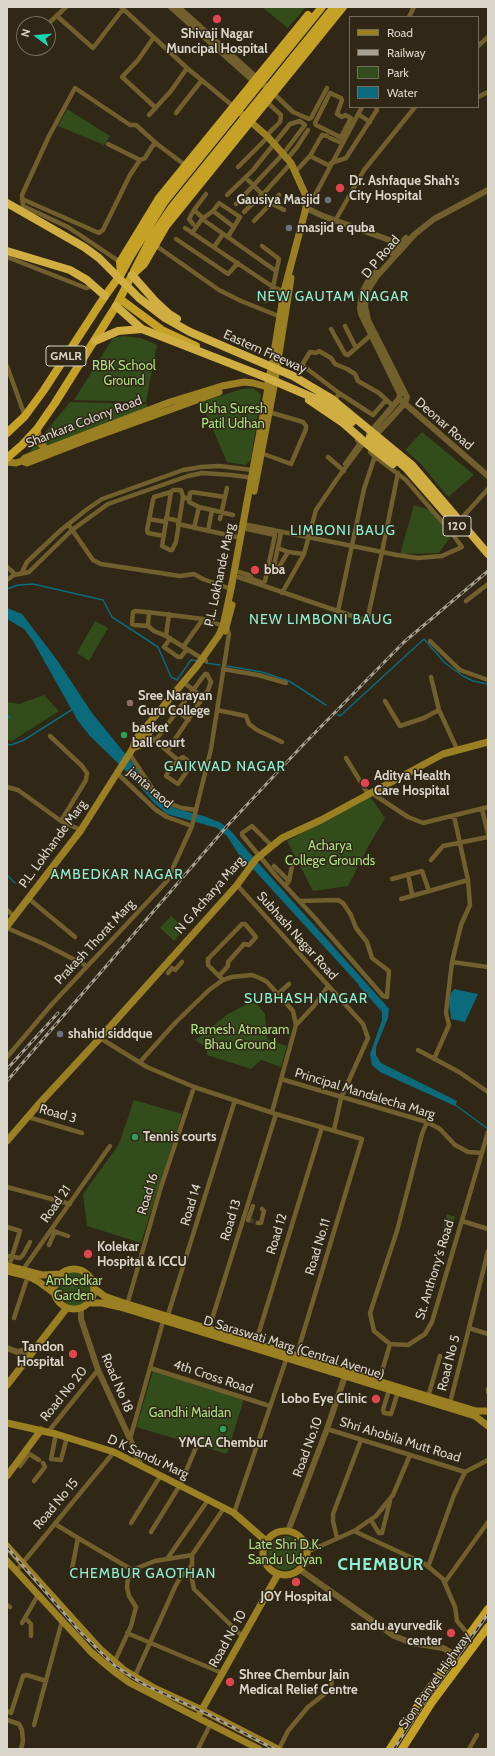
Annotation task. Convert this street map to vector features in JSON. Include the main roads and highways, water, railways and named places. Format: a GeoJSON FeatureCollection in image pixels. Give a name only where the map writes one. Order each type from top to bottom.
{"type":"FeatureCollection","features":[{"type":"Feature","properties":{"kind":"highway"},"geometry":{"type":"LineString","coordinates":[[121,274],[120,262],[159,198],[315,7]]}},
{"type":"Feature","properties":{"kind":"highway","name":"GMLR"},"geometry":{"type":"LineString","coordinates":[[7,433],[25,416],[44,390],[121,274],[153,219],[190,169],[322,7]]}},
{"type":"Feature","properties":{"kind":"highway"},"geometry":{"type":"LineString","coordinates":[[153,241],[172,207],[334,7]]}},
{"type":"Feature","properties":{"kind":"highway"},"geometry":{"type":"LineString","coordinates":[[153,241],[343,7]]}},
{"type":"Feature","properties":{"kind":"highway","name":"Eastern Freeway"},"geometry":{"type":"LineString","coordinates":[[7,203],[84,247],[99,258],[139,298],[165,318],[190,332],[293,376],[336,397],[412,465],[429,490],[488,561]]}},
{"type":"Feature","properties":{"kind":"highway","name":"GMLR"},"geometry":{"type":"LineString","coordinates":[[7,458],[37,429],[95,341],[116,306],[130,278],[142,263],[153,241]]}},
{"type":"Feature","properties":{"kind":"highway"},"geometry":{"type":"LineString","coordinates":[[7,250],[70,270],[80,275],[142,329]]}},
{"type":"Feature","properties":{"kind":"highway"},"geometry":{"type":"LineString","coordinates":[[130,278],[169,314],[192,328],[295,371],[336,397]]}},
{"type":"Feature","properties":{"kind":"highway"},"geometry":{"type":"LineString","coordinates":[[130,278],[167,317],[193,332],[275,366],[336,397],[409,457],[425,474],[429,490]]}},
{"type":"Feature","properties":{"kind":"highway"},"geometry":{"type":"LineString","coordinates":[[120,298],[162,330],[231,360],[271,388],[305,397],[343,423],[365,444],[396,466],[414,483],[429,490]]}},
{"type":"Feature","properties":{"kind":"highway"},"geometry":{"type":"LineString","coordinates":[[95,341],[118,331],[142,329]]}},
{"type":"Feature","properties":{"kind":"highway","name":"Eastern Freeway"},"geometry":{"type":"LineString","coordinates":[[142,329],[265,377],[328,404],[419,477]]}},
{"type":"Feature","properties":{"kind":"highway","name":"Eastern Freeway"},"geometry":{"type":"LineString","coordinates":[[429,490],[488,554]]}},
{"type":"Feature","properties":{"kind":"highway","name":"Sion Panvel Highway"},"geometry":{"type":"LineString","coordinates":[[390,1749],[420,1702],[488,1609]]}},
{"type":"Feature","properties":{"kind":"highway","name":"Sion Panvel Highway"},"geometry":{"type":"LineString","coordinates":[[402,1749],[432,1702],[488,1627]]}},
{"type":"Feature","properties":{"kind":"main road"},"geometry":{"type":"LineString","coordinates":[[233,106],[250,120]]}},
{"type":"Feature","properties":{"kind":"main road","name":"P.L. Lokhande Marg"},"geometry":{"type":"LineString","coordinates":[[7,927],[81,830],[130,752],[135,740],[177,695],[190,687],[204,660],[225,627],[238,575],[253,476],[275,366],[286,292],[307,203],[295,172],[287,159],[250,120]]}},
{"type":"Feature","properties":{"kind":"main road","name":"Shankara Colony Road"},"geometry":{"type":"LineString","coordinates":[[22,461],[25,458],[136,415],[196,397],[238,386],[271,388]]}},
{"type":"Feature","properties":{"kind":"main road","name":"P.L. Lokhande Marg"},"geometry":{"type":"LineString","coordinates":[[253,476],[261,452],[264,424],[269,412],[271,388]]}},
{"type":"Feature","properties":{"kind":"main road","name":"Shankara Colony Road"},"geometry":{"type":"LineString","coordinates":[[22,461],[28,463],[196,397]]}},
{"type":"Feature","properties":{"kind":"main road"},"geometry":{"type":"LineString","coordinates":[[37,429],[39,442],[47,450]]}},
{"type":"Feature","properties":{"kind":"main road"},"geometry":{"type":"LineString","coordinates":[[7,462],[16,463],[22,461]]}},
{"type":"Feature","properties":{"kind":"main road","name":"P.L. Lokhande Marg"},"geometry":{"type":"LineString","coordinates":[[225,627],[241,538],[246,526]]}},
{"type":"Feature","properties":{"kind":"main road","name":"P.L. Lokhande Marg"},"geometry":{"type":"LineString","coordinates":[[130,752],[140,745],[204,660]]}},
{"type":"Feature","properties":{"kind":"main road","name":"N G Acharya Marg"},"geometry":{"type":"LineString","coordinates":[[7,1141],[237,885],[258,858],[272,846],[282,838],[321,820],[442,754],[488,742]]}},
{"type":"Feature","properties":{"kind":"main road"},"geometry":{"type":"LineString","coordinates":[[8,1267],[39,1282],[54,1293]]}},
{"type":"Feature","properties":{"kind":"main road"},"geometry":{"type":"LineString","coordinates":[[71,1269],[79,1269],[92,1279],[94,1288],[92,1299],[89,1303],[81,1309],[66,1309],[58,1302],[54,1293],[54,1286],[56,1279],[61,1274],[71,1269]]}},
{"type":"Feature","properties":{"kind":"main road"},"geometry":{"type":"LineString","coordinates":[[21,1272],[42,1275],[61,1274]]}},
{"type":"Feature","properties":{"kind":"main road","name":"D Saraswati Marg (Central Avenue)"},"geometry":{"type":"LineString","coordinates":[[94,1288],[104,1296],[126,1306],[254,1346],[378,1384],[476,1411],[488,1411]]}},
{"type":"Feature","properties":{"kind":"main road","name":"D Saraswati Marg (Central Avenue)"},"geometry":{"type":"LineString","coordinates":[[89,1303],[126,1306]]}},
{"type":"Feature","properties":{"kind":"main road"},"geometry":{"type":"LineString","coordinates":[[7,1385],[66,1309]]}},
{"type":"Feature","properties":{"kind":"main road","name":"D Saraswati Marg (Central Avenue)"},"geometry":{"type":"LineString","coordinates":[[378,1384],[389,1390],[475,1416],[488,1425]]}},
{"type":"Feature","properties":{"kind":"main road","name":"D K Sandu Marg"},"geometry":{"type":"LineString","coordinates":[[7,1423],[56,1434],[114,1452],[234,1513],[266,1541]]}},
{"type":"Feature","properties":{"kind":"main road"},"geometry":{"type":"LineString","coordinates":[[7,1476],[22,1461],[44,1431]]}},
{"type":"Feature","properties":{"kind":"main road"},"geometry":{"type":"LineString","coordinates":[[288,1531],[296,1533],[302,1538],[305,1545],[307,1552],[306,1559],[299,1569],[289,1574],[278,1574],[272,1571],[264,1560],[263,1547],[266,1541],[276,1532],[288,1531]]}},
{"type":"Feature","properties":{"kind":"main road"},"geometry":{"type":"LineString","coordinates":[[7,1546],[101,1650],[115,1662],[154,1688],[200,1713],[211,1723],[259,1749]]}},
{"type":"Feature","properties":{"kind":"main road"},"geometry":{"type":"LineString","coordinates":[[7,1561],[91,1652],[110,1669],[130,1683],[243,1731],[279,1749]]}},
{"type":"Feature","properties":{"kind":"main road","name":"Road No 10"},"geometry":{"type":"LineString","coordinates":[[200,1713],[278,1574]]}},
{"type":"Feature","properties":{"kind":"main road"},"geometry":{"type":"LineString","coordinates":[[240,1738],[243,1731]]}},
{"type":"Feature","properties":{"kind":"water"},"geometry":{"type":"Polygon","coordinates":[[[7,608],[22,614],[57,660],[92,713],[135,766],[155,795],[166,805],[204,816],[221,823],[231,831],[389,1009],[388,1018],[376,1047],[376,1055],[381,1063],[457,1101],[455,1106],[380,1072],[372,1065],[370,1054],[382,1020],[382,1010],[255,871],[241,858],[227,836],[217,828],[167,814],[154,803],[130,775],[90,736],[78,721],[33,641],[24,629],[7,619],[7,608]]]}},
{"type":"Feature","properties":{"kind":"water"},"geometry":{"type":"Polygon","coordinates":[[[454,989],[478,994],[465,1022],[451,1019],[449,1002],[451,993],[454,989]]]}},
{"type":"Feature","properties":{"kind":"waterway"},"geometry":{"type":"LineString","coordinates":[[7,589],[18,585],[33,584],[103,600],[112,617],[158,647],[171,677],[177,680],[191,660],[198,661]]}},
{"type":"Feature","properties":{"kind":"waterway"},"geometry":{"type":"LineString","coordinates":[[337,714],[340,716],[424,639],[445,663],[463,676],[473,681],[488,684]]}},
{"type":"Feature","properties":{"kind":"waterway"},"geometry":{"type":"LineString","coordinates":[[206,663],[220,665]]}},
{"type":"Feature","properties":{"kind":"waterway"},"geometry":{"type":"LineString","coordinates":[[227,666],[262,672],[289,681],[326,705]]}},
{"type":"Feature","properties":{"kind":"waterway"},"geometry":{"type":"LineString","coordinates":[[7,744],[11,745],[24,740],[73,709]]}},
{"type":"Feature","properties":{"kind":"waterway"},"geometry":{"type":"LineString","coordinates":[[7,715],[10,718]]}},
{"type":"Feature","properties":{"kind":"waterway"},"geometry":{"type":"LineString","coordinates":[[7,875],[15,883]]}},
{"type":"Feature","properties":{"kind":"waterway"},"geometry":{"type":"LineString","coordinates":[[359,985],[383,1012]]}},
{"type":"Feature","properties":{"kind":"waterway"},"geometry":{"type":"LineString","coordinates":[[454,1104],[488,1129]]}},
{"type":"Feature","properties":{"kind":"tunnel"},"geometry":{"type":"LineString","coordinates":[[249,1220],[258,1223]]}},
{"type":"Feature","properties":{"kind":"railway"},"geometry":{"type":"LineString","coordinates":[[7,1081],[228,825],[301,747],[404,642],[488,571]]}},
{"type":"Feature","properties":{"kind":"railway"},"geometry":{"type":"LineString","coordinates":[[7,1069],[58,1013]]}},
{"type":"Feature","properties":{"kind":"railway"},"geometry":{"type":"LineString","coordinates":[[7,1547],[81,1633],[115,1666],[145,1685],[210,1715],[274,1749]]}},
{"type":"Feature","properties":{"kind":"railway"},"geometry":{"type":"LineString","coordinates":[[394,1749],[426,1700],[488,1614]]}},
{"type":"Feature","properties":{"kind":"place","name":"Shivaji Nagar Muncipal Hospital"},"geometry":{"type":"Point","coordinates":[217,19]}},
{"type":"Feature","properties":{"kind":"place","name":"Dr. Ashfaque Shah's City Hospital"},"geometry":{"type":"Point","coordinates":[340,188]}},
{"type":"Feature","properties":{"kind":"place","name":"Gausiya Masjid"},"geometry":{"type":"Point","coordinates":[328,200]}},
{"type":"Feature","properties":{"kind":"place","name":"masjid e quba"},"geometry":{"type":"Point","coordinates":[289,228]}},
{"type":"Feature","properties":{"kind":"place","name":"bba"},"geometry":{"type":"Point","coordinates":[255,570]}},
{"type":"Feature","properties":{"kind":"place","name":"Sree Narayan Guru College"},"geometry":{"type":"Point","coordinates":[130,703]}},
{"type":"Feature","properties":{"kind":"place","name":"basket ball court"},"geometry":{"type":"Point","coordinates":[124,735]}},
{"type":"Feature","properties":{"kind":"place","name":"Aditya Health Care Hospital"},"geometry":{"type":"Point","coordinates":[365,783]}},
{"type":"Feature","properties":{"kind":"place","name":"shahid siddque"},"geometry":{"type":"Point","coordinates":[60,1034]}},
{"type":"Feature","properties":{"kind":"place","name":"Tennis courts"},"geometry":{"type":"Point","coordinates":[135,1137]}},
{"type":"Feature","properties":{"kind":"place","name":"Kolekar Hospital & ICCU"},"geometry":{"type":"Point","coordinates":[88,1254]}},
{"type":"Feature","properties":{"kind":"place","name":"Tandon Hospital"},"geometry":{"type":"Point","coordinates":[73,1354]}},
{"type":"Feature","properties":{"kind":"place","name":"Lobo Eye Clinic"},"geometry":{"type":"Point","coordinates":[376,1399]}},
{"type":"Feature","properties":{"kind":"place","name":"YMCA Chembur"},"geometry":{"type":"Point","coordinates":[223,1429]}},
{"type":"Feature","properties":{"kind":"place","name":"JOY Hospital"},"geometry":{"type":"Point","coordinates":[296,1582]}},
{"type":"Feature","properties":{"kind":"place","name":"sandu ayurvedik center"},"geometry":{"type":"Point","coordinates":[451,1633]}},
{"type":"Feature","properties":{"kind":"place","name":"Shree Chembur Jain Medical Relief Centre"},"geometry":{"type":"Point","coordinates":[230,1682]}},
{"type":"Feature","properties":{"kind":"district","name":"NEW GAUTAM NAGAR"},"geometry":{"type":"Point","coordinates":[333,297]}},
{"type":"Feature","properties":{"kind":"district","name":"LIMBONI BAUG"},"geometry":{"type":"Point","coordinates":[343,531]}},
{"type":"Feature","properties":{"kind":"district","name":"NEW LIMBONI BAUG"},"geometry":{"type":"Point","coordinates":[321,620]}},
{"type":"Feature","properties":{"kind":"district","name":"GAIKWAD NAGAR"},"geometry":{"type":"Point","coordinates":[225,767]}},
{"type":"Feature","properties":{"kind":"district","name":"AMBEDKAR NAGAR"},"geometry":{"type":"Point","coordinates":[117,875]}},
{"type":"Feature","properties":{"kind":"district","name":"SUBHASH NAGAR"},"geometry":{"type":"Point","coordinates":[306,999]}},
{"type":"Feature","properties":{"kind":"district","name":"CHEMBUR"},"geometry":{"type":"Point","coordinates":[381,1565]}},
{"type":"Feature","properties":{"kind":"district","name":"CHEMBUR GAOTHAN"},"geometry":{"type":"Point","coordinates":[143,1574]}},
{"type":"Feature","properties":{"kind":"park label","name":"RBK School Ground"},"geometry":{"type":"Point","coordinates":[124,374]}},
{"type":"Feature","properties":{"kind":"park label","name":"Usha Suresh Patil Udhan"},"geometry":{"type":"Point","coordinates":[233,416]}},
{"type":"Feature","properties":{"kind":"park label","name":"Acharya College Grounds"},"geometry":{"type":"Point","coordinates":[330,854]}},
{"type":"Feature","properties":{"kind":"park label","name":"Ramesh Atmaram Bhau Ground"},"geometry":{"type":"Point","coordinates":[240,1038]}},
{"type":"Feature","properties":{"kind":"park label","name":"Ambedkar Garden"},"geometry":{"type":"Point","coordinates":[74,1288]}},
{"type":"Feature","properties":{"kind":"park label","name":"Gandhi Maidan"},"geometry":{"type":"Point","coordinates":[190,1413]}},
{"type":"Feature","properties":{"kind":"park label","name":"Late Shri D.K. Sandu Udyan"},"geometry":{"type":"Point","coordinates":[285,1552]}}]}
